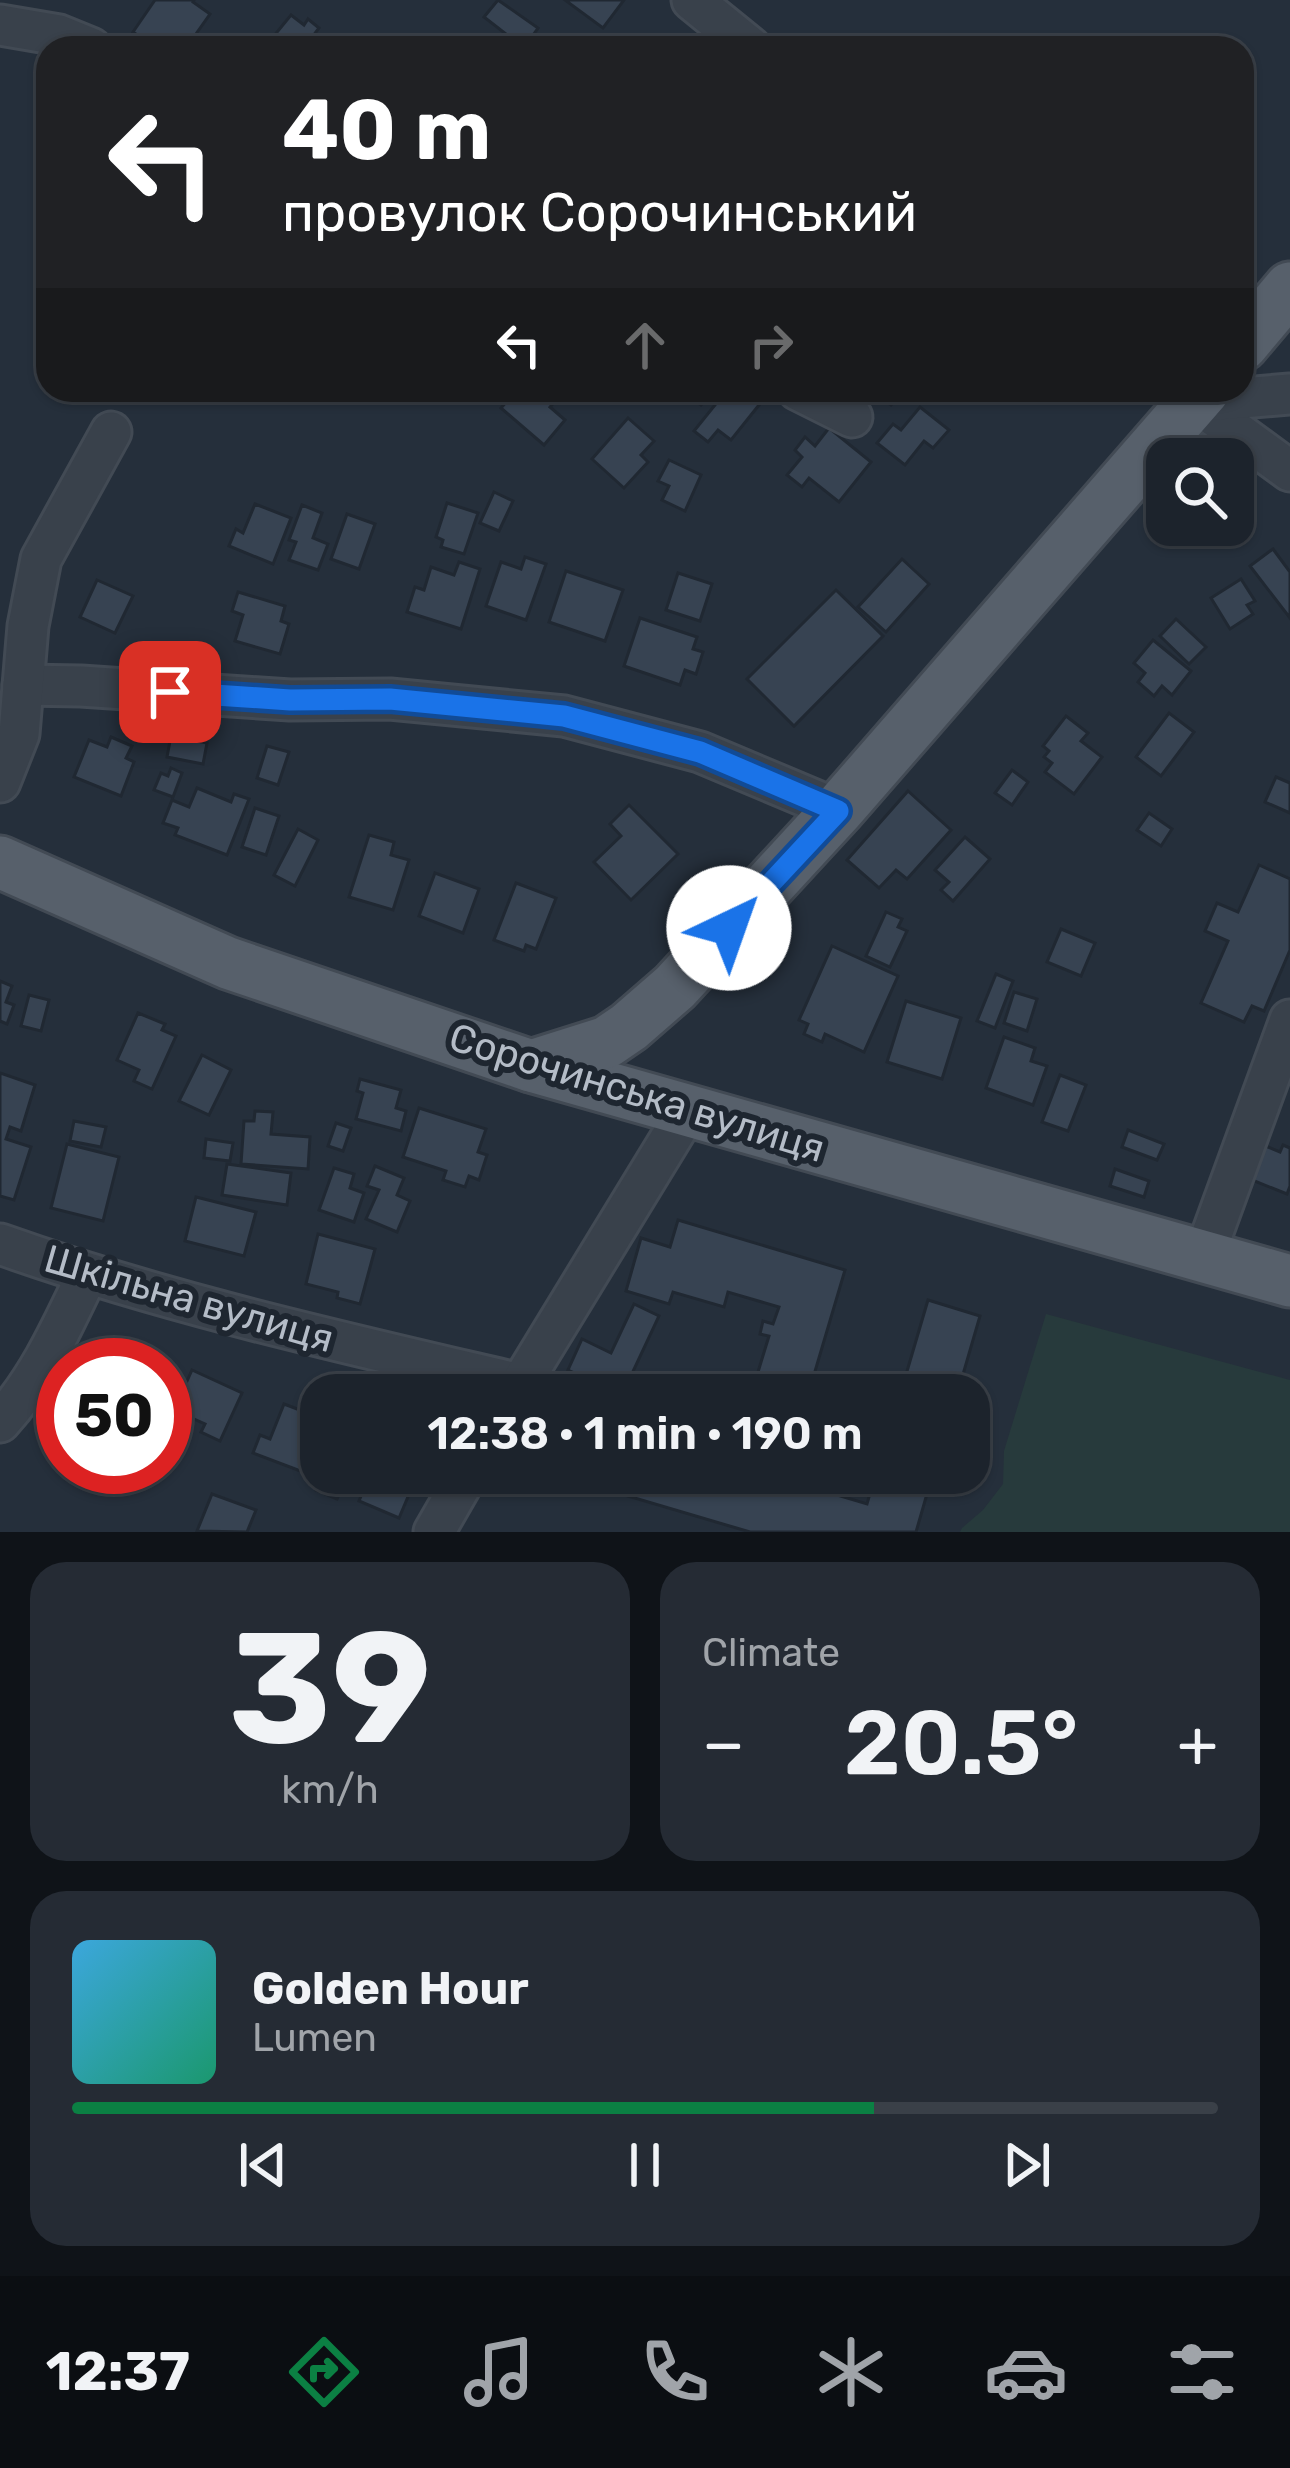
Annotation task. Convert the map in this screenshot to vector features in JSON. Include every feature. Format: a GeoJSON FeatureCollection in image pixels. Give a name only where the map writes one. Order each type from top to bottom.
{"type":"FeatureCollection","features":[{"type":"Feature","properties":{"kind":"main road"},"geometry":{"type":"LineString","coordinates":[[1254,331],[1290,288]]}},
{"type":"Feature","properties":{"kind":"main road"},"geometry":{"type":"LineString","coordinates":[[531,1066],[607,1042],[675,987],[838,811],[1185,402]]}},
{"type":"Feature","properties":{"kind":"main road","name":"Сорочинська вулиця"},"geometry":{"type":"LineString","coordinates":[[0,862],[228,963],[531,1066],[1290,1281]]}},
{"type":"Feature","properties":{"kind":"main road"},"geometry":{"type":"LineString","coordinates":[[675,987],[651,1040],[651,1058],[657,1075],[688,1110]]}},
{"type":"Feature","properties":{"kind":"street"},"geometry":{"type":"LineString","coordinates":[[692,0],[736,36]]}},
{"type":"Feature","properties":{"kind":"street"},"geometry":{"type":"LineString","coordinates":[[0,25],[61,36]]}},
{"type":"Feature","properties":{"kind":"street"},"geometry":{"type":"LineString","coordinates":[[1254,394],[1290,394]]}},
{"type":"Feature","properties":{"kind":"street"},"geometry":{"type":"LineString","coordinates":[[822,402],[852,417]]}},
{"type":"Feature","properties":{"kind":"street"},"geometry":{"type":"LineString","coordinates":[[1202,402],[1290,471]]}},
{"type":"Feature","properties":{"kind":"street"},"geometry":{"type":"LineString","coordinates":[[0,782],[20,734],[28,626],[41,559],[111,432]]}},
{"type":"Feature","properties":{"kind":"street"},"geometry":{"type":"LineString","coordinates":[[23,685],[290,700],[390,699],[564,716],[700,752],[838,811]]}},
{"type":"Feature","properties":{"kind":"street"},"geometry":{"type":"LineString","coordinates":[[1204,1256],[1290,1020]]}},
{"type":"Feature","properties":{"kind":"street"},"geometry":{"type":"LineString","coordinates":[[527,1374],[688,1110]]}},
{"type":"Feature","properties":{"kind":"street","name":"Шкільна вулиця"},"geometry":{"type":"LineString","coordinates":[[0,1244],[87,1275],[457,1374]]}},
{"type":"Feature","properties":{"kind":"street"},"geometry":{"type":"LineString","coordinates":[[0,1422],[49,1355],[87,1275]]}},
{"type":"Feature","properties":{"kind":"street"},"geometry":{"type":"LineString","coordinates":[[434,1532],[456,1494]]}},
{"type":"Feature","properties":{"kind":"shaded area"},"geometry":{"type":"Polygon","coordinates":[[[1046,1314],[1290,1380],[1290,1532],[960,1532],[1003,1484],[1004,1451],[1046,1314]]]}},
{"type":"Feature","properties":{"kind":"building"},"geometry":{"type":"Polygon","coordinates":[[[155,0],[194,0],[210,14],[194,36],[139,36],[133,32],[155,0]]]}},
{"type":"Feature","properties":{"kind":"building"},"geometry":{"type":"Polygon","coordinates":[[[498,0],[538,28],[532,36],[509,36],[484,17],[498,0]]]}},
{"type":"Feature","properties":{"kind":"building"},"geometry":{"type":"Polygon","coordinates":[[[565,0],[624,0],[603,28],[565,0]]]}},
{"type":"Feature","properties":{"kind":"building"},"geometry":{"type":"Polygon","coordinates":[[[291,15],[319,28],[313,36],[274,36],[291,15]]]}},
{"type":"Feature","properties":{"kind":"building"},"geometry":{"type":"Polygon","coordinates":[[[506,402],[554,402],[550,407],[565,420],[544,445],[501,408],[506,402]]]}},
{"type":"Feature","properties":{"kind":"building"},"geometry":{"type":"Polygon","coordinates":[[[717,402],[761,402],[731,440],[718,430],[708,442],[694,431],[717,402]]]}},
{"type":"Feature","properties":{"kind":"building"},"geometry":{"type":"Polygon","coordinates":[[[920,407],[949,430],[933,448],[924,441],[905,465],[877,443],[893,424],[901,430],[920,407]]]}},
{"type":"Feature","properties":{"kind":"building"},"geometry":{"type":"Polygon","coordinates":[[[628,418],[654,441],[641,455],[648,462],[624,488],[592,459],[628,418]]]}},
{"type":"Feature","properties":{"kind":"building"},"geometry":{"type":"Polygon","coordinates":[[[829,428],[871,462],[839,502],[809,478],[802,487],[787,475],[802,457],[795,450],[805,437],[815,446],[829,428]]]}},
{"type":"Feature","properties":{"kind":"building"},"geometry":{"type":"Polygon","coordinates":[[[669,460],[701,475],[685,511],[662,500],[669,486],[658,481],[669,460]]]}},
{"type":"Feature","properties":{"kind":"building"},"geometry":{"type":"Polygon","coordinates":[[[494,492],[513,501],[499,531],[480,523],[494,492]]]}},
{"type":"Feature","properties":{"kind":"building"},"geometry":{"type":"Polygon","coordinates":[[[447,503],[478,513],[464,554],[441,547],[443,540],[436,537],[447,503]]]}},
{"type":"Feature","properties":{"kind":"building"},"geometry":{"type":"Polygon","coordinates":[[[255,504],[291,518],[273,564],[229,546],[236,529],[243,533],[255,504]]]}},
{"type":"Feature","properties":{"kind":"building"},"geometry":{"type":"Polygon","coordinates":[[[302,505],[322,513],[313,538],[328,544],[318,570],[289,560],[296,542],[289,540],[302,505]]]}},
{"type":"Feature","properties":{"kind":"building"},"geometry":{"type":"Polygon","coordinates":[[[347,514],[375,524],[359,569],[331,559],[347,514]]]}},
{"type":"Feature","properties":{"kind":"building"},"geometry":{"type":"Polygon","coordinates":[[[1273,549],[1290,572],[1290,618],[1250,566],[1273,549]]]}},
{"type":"Feature","properties":{"kind":"building"},"geometry":{"type":"Polygon","coordinates":[[[525,557],[546,564],[526,620],[486,606],[501,562],[521,569],[525,557]]]}},
{"type":"Feature","properties":{"kind":"building"},"geometry":{"type":"Polygon","coordinates":[[[902,559],[929,584],[886,632],[858,607],[902,559]]]}},
{"type":"Feature","properties":{"kind":"building"},"geometry":{"type":"Polygon","coordinates":[[[459,562],[480,569],[461,629],[407,612],[415,587],[424,590],[431,567],[454,575],[459,562]]]}},
{"type":"Feature","properties":{"kind":"building"},"geometry":{"type":"Polygon","coordinates":[[[566,571],[623,590],[605,641],[549,622],[566,571]]]}},
{"type":"Feature","properties":{"kind":"building"},"geometry":{"type":"Polygon","coordinates":[[[678,573],[712,584],[700,621],[666,610],[678,573]]]}},
{"type":"Feature","properties":{"kind":"building"},"geometry":{"type":"Polygon","coordinates":[[[1241,579],[1255,601],[1247,605],[1253,614],[1230,629],[1211,598],[1241,579]]]}},
{"type":"Feature","properties":{"kind":"building"},"geometry":{"type":"Polygon","coordinates":[[[97,580],[133,596],[115,633],[80,617],[97,580]]]}},
{"type":"Feature","properties":{"kind":"building"},"geometry":{"type":"Polygon","coordinates":[[[836,590],[883,636],[794,726],[747,679],[836,590]]]}},
{"type":"Feature","properties":{"kind":"building"},"geometry":{"type":"Polygon","coordinates":[[[238,592],[285,606],[281,621],[289,624],[280,654],[235,641],[243,615],[232,611],[238,592]]]}},
{"type":"Feature","properties":{"kind":"building"},"geometry":{"type":"Polygon","coordinates":[[[640,618],[697,637],[693,649],[703,652],[696,674],[685,670],[680,685],[624,666],[640,618]]]}},
{"type":"Feature","properties":{"kind":"building"},"geometry":{"type":"Polygon","coordinates":[[[1176,619],[1206,647],[1189,664],[1160,636],[1176,619]]]}},
{"type":"Feature","properties":{"kind":"building"},"geometry":{"type":"Polygon","coordinates":[[[1153,640],[1191,671],[1172,695],[1162,686],[1154,696],[1138,682],[1145,673],[1134,663],[1153,640]]]}},
{"type":"Feature","properties":{"kind":"building"},"geometry":{"type":"Polygon","coordinates":[[[1169,713],[1194,732],[1161,776],[1136,757],[1169,713]]]}},
{"type":"Feature","properties":{"kind":"building"},"geometry":{"type":"Polygon","coordinates":[[[1066,716],[1088,733],[1081,741],[1102,757],[1074,794],[1045,772],[1052,763],[1044,757],[1049,751],[1043,746],[1066,716]]]}},
{"type":"Feature","properties":{"kind":"building"},"geometry":{"type":"Polygon","coordinates":[[[171,736],[207,743],[203,764],[167,757],[171,736]]]}},
{"type":"Feature","properties":{"kind":"building"},"geometry":{"type":"Polygon","coordinates":[[[111,737],[132,746],[126,758],[134,762],[121,796],[74,777],[89,740],[107,747],[111,737]]]}},
{"type":"Feature","properties":{"kind":"building"},"geometry":{"type":"Polygon","coordinates":[[[267,746],[289,752],[278,785],[257,778],[267,746]]]}},
{"type":"Feature","properties":{"kind":"building"},"geometry":{"type":"Polygon","coordinates":[[[171,768],[182,773],[173,797],[154,790],[161,773],[168,776],[171,768]]]}},
{"type":"Feature","properties":{"kind":"building"},"geometry":{"type":"Polygon","coordinates":[[[1012,770],[1028,782],[1012,805],[995,793],[1012,770]]]}},
{"type":"Feature","properties":{"kind":"building"},"geometry":{"type":"Polygon","coordinates":[[[1276,777],[1290,783],[1290,813],[1265,802],[1276,777]]]}},
{"type":"Feature","properties":{"kind":"building"},"geometry":{"type":"Polygon","coordinates":[[[197,788],[231,802],[234,794],[249,799],[227,855],[175,835],[178,828],[163,823],[172,800],[189,807],[197,788]]]}},
{"type":"Feature","properties":{"kind":"building"},"geometry":{"type":"Polygon","coordinates":[[[908,791],[951,830],[907,879],[896,870],[879,888],[847,860],[908,791]]]}},
{"type":"Feature","properties":{"kind":"building"},"geometry":{"type":"Polygon","coordinates":[[[629,805],[678,854],[631,900],[594,862],[621,836],[610,824],[629,805]]]}},
{"type":"Feature","properties":{"kind":"building"},"geometry":{"type":"Polygon","coordinates":[[[255,808],[279,816],[266,855],[242,847],[255,808]]]}},
{"type":"Feature","properties":{"kind":"building"},"geometry":{"type":"Polygon","coordinates":[[[1149,813],[1172,829],[1161,846],[1137,830],[1149,813]]]}},
{"type":"Feature","properties":{"kind":"building"},"geometry":{"type":"Polygon","coordinates":[[[298,829],[318,840],[295,886],[274,875],[298,829]]]}},
{"type":"Feature","properties":{"kind":"building"},"geometry":{"type":"Polygon","coordinates":[[[369,835],[394,842],[391,855],[409,860],[393,910],[349,897],[369,835]]]}},
{"type":"Feature","properties":{"kind":"building"},"geometry":{"type":"Polygon","coordinates":[[[965,837],[990,859],[953,901],[941,890],[949,882],[935,870],[965,837]]]}},
{"type":"Feature","properties":{"kind":"building"},"geometry":{"type":"Polygon","coordinates":[[[1259,865],[1290,879],[1290,950],[1264,1011],[1252,1006],[1244,1022],[1201,1003],[1228,941],[1205,931],[1217,903],[1238,912],[1259,865]]]}},
{"type":"Feature","properties":{"kind":"building"},"geometry":{"type":"Polygon","coordinates":[[[435,873],[479,889],[463,933],[419,916],[435,873]]]}},
{"type":"Feature","properties":{"kind":"building"},"geometry":{"type":"Polygon","coordinates":[[[516,883],[556,898],[536,949],[526,945],[524,951],[494,940],[516,883]]]}},
{"type":"Feature","properties":{"kind":"building"},"geometry":{"type":"Polygon","coordinates":[[[886,912],[902,919],[898,927],[907,931],[890,967],[866,956],[886,912]]]}},
{"type":"Feature","properties":{"kind":"building"},"geometry":{"type":"Polygon","coordinates":[[[1061,929],[1095,943],[1081,976],[1047,962],[1061,929]]]}},
{"type":"Feature","properties":{"kind":"building"},"geometry":{"type":"Polygon","coordinates":[[[832,946],[898,976],[864,1052],[825,1034],[822,1042],[804,1034],[808,1024],[799,1020],[832,946]]]}},
{"type":"Feature","properties":{"kind":"building"},"geometry":{"type":"Polygon","coordinates":[[[996,974],[1013,981],[995,1028],[977,1021],[996,974]]]}},
{"type":"Feature","properties":{"kind":"building"},"geometry":{"type":"Polygon","coordinates":[[[0,981],[12,986],[6,1002],[14,1005],[7,1024],[0,1021],[0,981]]]}},
{"type":"Feature","properties":{"kind":"building"},"geometry":{"type":"Polygon","coordinates":[[[1014,992],[1037,999],[1027,1031],[1004,1023],[1014,992]]]}},
{"type":"Feature","properties":{"kind":"building"},"geometry":{"type":"Polygon","coordinates":[[[29,995],[49,1000],[41,1031],[21,1026],[29,995]]]}},
{"type":"Feature","properties":{"kind":"building"},"geometry":{"type":"Polygon","coordinates":[[[906,1001],[961,1018],[942,1079],[887,1062],[906,1001]]]}},
{"type":"Feature","properties":{"kind":"building"},"geometry":{"type":"Polygon","coordinates":[[[138,1013],[165,1024],[162,1030],[176,1036],[152,1089],[134,1081],[139,1070],[117,1060],[138,1013]]]}},
{"type":"Feature","properties":{"kind":"building"},"geometry":{"type":"Polygon","coordinates":[[[1004,1037],[1035,1048],[1031,1061],[1047,1066],[1033,1105],[986,1088],[1004,1037]]]}},
{"type":"Feature","properties":{"kind":"building"},"geometry":{"type":"Polygon","coordinates":[[[202,1055],[231,1070],[209,1115],[179,1101],[202,1055]]]}},
{"type":"Feature","properties":{"kind":"building"},"geometry":{"type":"Polygon","coordinates":[[[0,1073],[35,1085],[21,1131],[10,1127],[6,1139],[31,1147],[14,1200],[0,1196],[0,1073]]]}},
{"type":"Feature","properties":{"kind":"building"},"geometry":{"type":"Polygon","coordinates":[[[1060,1075],[1086,1085],[1068,1131],[1042,1122],[1060,1075]]]}},
{"type":"Feature","properties":{"kind":"building"},"geometry":{"type":"Polygon","coordinates":[[[360,1079],[401,1090],[396,1108],[406,1111],[401,1131],[356,1119],[363,1093],[357,1091],[360,1079]]]}},
{"type":"Feature","properties":{"kind":"building"},"geometry":{"type":"Polygon","coordinates":[[[419,1108],[486,1129],[478,1152],[487,1155],[479,1180],[469,1176],[465,1187],[443,1180],[446,1171],[403,1157],[419,1108]]]}},
{"type":"Feature","properties":{"kind":"building"},"geometry":{"type":"Polygon","coordinates":[[[255,1111],[273,1112],[271,1134],[310,1137],[308,1169],[241,1164],[244,1121],[254,1121],[255,1111]]]}},
{"type":"Feature","properties":{"kind":"building"},"geometry":{"type":"Polygon","coordinates":[[[74,1121],[106,1127],[101,1147],[70,1141],[74,1121]]]}},
{"type":"Feature","properties":{"kind":"building"},"geometry":{"type":"Polygon","coordinates":[[[336,1123],[351,1128],[343,1151],[328,1146],[336,1123]]]}},
{"type":"Feature","properties":{"kind":"building"},"geometry":{"type":"Polygon","coordinates":[[[1128,1130],[1164,1144],[1157,1160],[1122,1147],[1128,1130]]]}},
{"type":"Feature","properties":{"kind":"building"},"geometry":{"type":"Polygon","coordinates":[[[206,1139],[233,1143],[230,1161],[204,1158],[206,1139]]]}},
{"type":"Feature","properties":{"kind":"building"},"geometry":{"type":"Polygon","coordinates":[[[1258,1143],[1280,1152],[1283,1145],[1290,1148],[1287,1194],[1252,1180],[1258,1143]]]}},
{"type":"Feature","properties":{"kind":"building"},"geometry":{"type":"Polygon","coordinates":[[[67,1144],[119,1157],[103,1221],[51,1208],[67,1144]]]}},
{"type":"Feature","properties":{"kind":"building"},"geometry":{"type":"Polygon","coordinates":[[[227,1164],[291,1173],[287,1205],[222,1195],[227,1164]]]}},
{"type":"Feature","properties":{"kind":"building"},"geometry":{"type":"Polygon","coordinates":[[[375,1166],[404,1178],[397,1195],[410,1201],[397,1232],[366,1219],[379,1190],[367,1186],[375,1166]]]}},
{"type":"Feature","properties":{"kind":"building"},"geometry":{"type":"Polygon","coordinates":[[[334,1168],[354,1174],[350,1188],[364,1193],[354,1222],[319,1210],[334,1168]]]}},
{"type":"Feature","properties":{"kind":"building"},"geometry":{"type":"Polygon","coordinates":[[[1115,1169],[1149,1181],[1144,1197],[1110,1186],[1115,1169]]]}},
{"type":"Feature","properties":{"kind":"building"},"geometry":{"type":"Polygon","coordinates":[[[196,1197],[256,1212],[244,1256],[185,1241],[196,1197]]]}},
{"type":"Feature","properties":{"kind":"building"},"geometry":{"type":"Polygon","coordinates":[[[678,1220],[845,1270],[814,1374],[757,1374],[769,1336],[760,1334],[763,1321],[773,1324],[779,1307],[728,1292],[724,1307],[673,1292],[669,1304],[626,1291],[641,1238],[670,1247],[678,1220]]]}},
{"type":"Feature","properties":{"kind":"building"},"geometry":{"type":"Polygon","coordinates":[[[318,1234],[375,1249],[360,1304],[337,1298],[338,1292],[306,1284],[318,1234]]]}},
{"type":"Feature","properties":{"kind":"building"},"geometry":{"type":"Polygon","coordinates":[[[928,1300],[980,1316],[963,1374],[906,1374],[928,1300]]]}},
{"type":"Feature","properties":{"kind":"building"},"geometry":{"type":"Polygon","coordinates":[[[634,1304],[659,1316],[632,1374],[568,1370],[582,1339],[611,1353],[634,1304]]]}},
{"type":"Feature","properties":{"kind":"building"},"geometry":{"type":"Polygon","coordinates":[[[192,1370],[242,1393],[220,1441],[201,1432],[205,1424],[192,1418],[192,1370]]]}},
{"type":"Feature","properties":{"kind":"building"},"geometry":{"type":"Polygon","coordinates":[[[284,1404],[300,1410],[300,1471],[253,1453],[260,1435],[270,1439],[284,1404]]]}},
{"type":"Feature","properties":{"kind":"building"},"geometry":{"type":"Polygon","coordinates":[[[212,1494],[256,1510],[247,1532],[197,1531],[212,1494]]]}},
{"type":"Feature","properties":{"kind":"building"},"geometry":{"type":"Polygon","coordinates":[[[362,1494],[409,1494],[399,1518],[359,1501],[362,1494]]]}},
{"type":"Feature","properties":{"kind":"building"},"geometry":{"type":"Polygon","coordinates":[[[621,1494],[833,1494],[867,1504],[870,1494],[927,1494],[916,1532],[750,1532],[621,1494]]]}},
{"type":"Feature","properties":{"kind":"route"},"geometry":{"type":"LineString","coordinates":[[170,692],[290,700],[390,699],[564,716],[700,752],[838,811],[729,928]]}}]}
